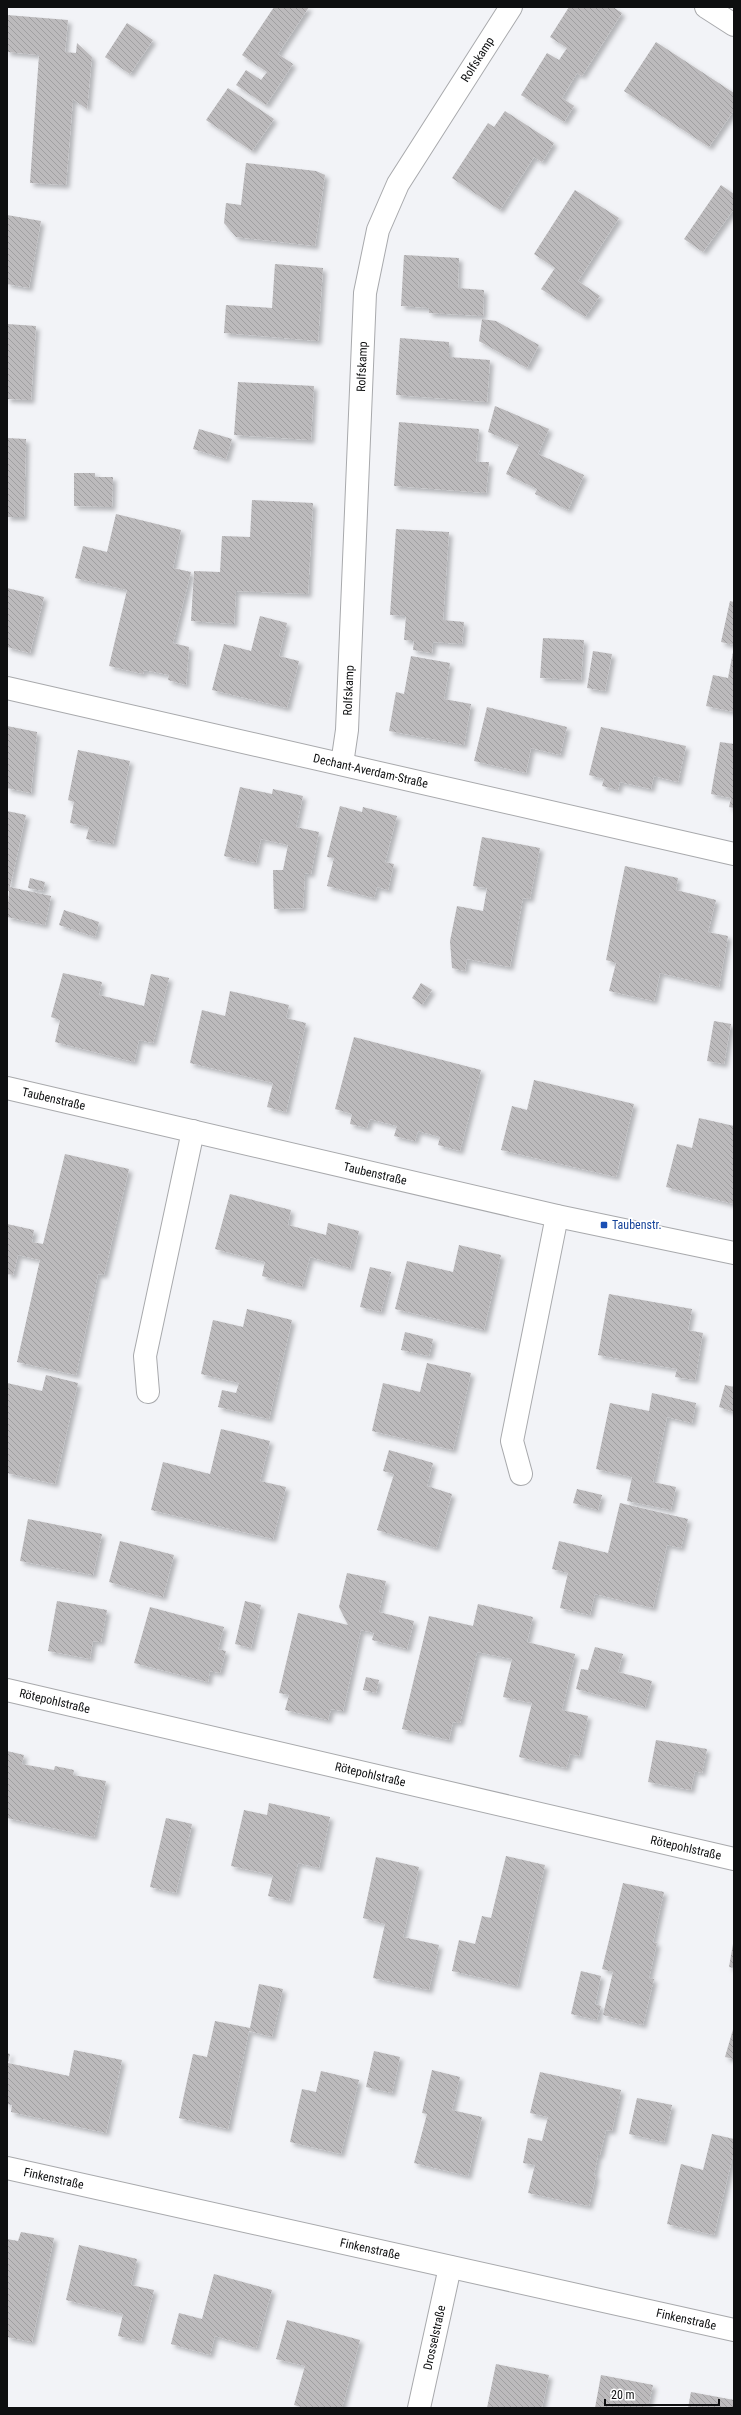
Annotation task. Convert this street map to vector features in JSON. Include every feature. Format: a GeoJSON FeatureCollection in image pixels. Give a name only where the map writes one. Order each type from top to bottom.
{"type":"FeatureCollection","features":[{"type":"Feature","properties":{"kind":"street","name":"Rolfskamp"},"geometry":{"type":"LineString","coordinates":[[342,764],[347,722],[365,293],[377,237],[398,184],[511,7]]}},
{"type":"Feature","properties":{"kind":"street"},"geometry":{"type":"LineString","coordinates":[[706,7],[732,20]]}},
{"type":"Feature","properties":{"kind":"street","name":"Dechant-Averdam-Straße"},"geometry":{"type":"LineString","coordinates":[[7,688],[734,854]]}},
{"type":"Feature","properties":{"kind":"street","name":"Taubenstraße"},"geometry":{"type":"LineString","coordinates":[[7,1088],[557,1216],[734,1254]]}},
{"type":"Feature","properties":{"kind":"street"},"geometry":{"type":"LineString","coordinates":[[148,1392],[145,1356],[193,1131]]}},
{"type":"Feature","properties":{"kind":"street"},"geometry":{"type":"LineString","coordinates":[[520,1474],[512,1441],[557,1216]]}},
{"type":"Feature","properties":{"kind":"street","name":"Rötepohlstraße"},"geometry":{"type":"LineString","coordinates":[[7,1690],[734,1859]]}},
{"type":"Feature","properties":{"kind":"street","name":"Finkenstraße"},"geometry":{"type":"LineString","coordinates":[[7,2168],[734,2330]]}},
{"type":"Feature","properties":{"kind":"street","name":"Drosselstraße"},"geometry":{"type":"LineString","coordinates":[[419,2408],[450,2267]]}},
{"type":"Feature","properties":{"kind":"building"},"geometry":{"type":"Polygon","coordinates":[[[274,7],[309,7],[278,54],[293,64],[266,105],[236,85],[246,70],[261,80],[267,72],[242,55],[274,7]]]}},
{"type":"Feature","properties":{"kind":"building"},"geometry":{"type":"Polygon","coordinates":[[[569,7],[613,7],[622,13],[582,76],[577,73],[562,98],[574,106],[564,122],[521,95],[547,53],[559,60],[567,48],[550,37],[569,7]]]}},
{"type":"Feature","properties":{"kind":"building"},"geometry":{"type":"Polygon","coordinates":[[[7,15],[68,20],[65,52],[76,53],[77,43],[92,57],[87,109],[73,99],[66,185],[30,183],[39,55],[7,52],[7,15]]]}},
{"type":"Feature","properties":{"kind":"building"},"geometry":{"type":"Polygon","coordinates":[[[127,23],[153,40],[130,74],[105,57],[127,23]]]}},
{"type":"Feature","properties":{"kind":"building"},"geometry":{"type":"Polygon","coordinates":[[[656,42],[734,93],[734,110],[709,147],[624,91],[656,42]]]}},
{"type":"Feature","properties":{"kind":"building"},"geometry":{"type":"Polygon","coordinates":[[[228,88],[274,119],[252,151],[206,120],[228,88]]]}},
{"type":"Feature","properties":{"kind":"building"},"geometry":{"type":"Polygon","coordinates":[[[505,111],[554,143],[542,162],[534,157],[500,210],[452,178],[488,123],[494,127],[505,111]]]}},
{"type":"Feature","properties":{"kind":"building"},"geometry":{"type":"Polygon","coordinates":[[[246,163],[316,171],[325,175],[315,246],[236,237],[224,223],[226,203],[241,205],[246,163]]]}},
{"type":"Feature","properties":{"kind":"building"},"geometry":{"type":"Polygon","coordinates":[[[721,185],[734,194],[734,209],[703,252],[684,239],[721,185]]]}},
{"type":"Feature","properties":{"kind":"building"},"geometry":{"type":"Polygon","coordinates":[[[575,190],[619,218],[578,281],[600,296],[585,317],[541,289],[555,268],[534,254],[575,190]]]}},
{"type":"Feature","properties":{"kind":"building"},"geometry":{"type":"Polygon","coordinates":[[[7,215],[41,221],[29,288],[7,284],[7,215]]]}},
{"type":"Feature","properties":{"kind":"building"},"geometry":{"type":"Polygon","coordinates":[[[404,255],[459,258],[458,288],[484,290],[483,316],[429,313],[429,308],[401,306],[404,255]]]}},
{"type":"Feature","properties":{"kind":"building"},"geometry":{"type":"Polygon","coordinates":[[[275,264],[323,268],[318,341],[224,333],[226,305],[272,308],[275,264]]]}},
{"type":"Feature","properties":{"kind":"building"},"geometry":{"type":"Polygon","coordinates":[[[482,319],[496,321],[539,345],[527,368],[479,341],[482,319]]]}},
{"type":"Feature","properties":{"kind":"building"},"geometry":{"type":"Polygon","coordinates":[[[7,324],[36,326],[31,400],[7,399],[7,324]]]}},
{"type":"Feature","properties":{"kind":"building"},"geometry":{"type":"Polygon","coordinates":[[[400,338],[449,342],[449,357],[490,360],[487,402],[396,395],[400,338]]]}},
{"type":"Feature","properties":{"kind":"building"},"geometry":{"type":"Polygon","coordinates":[[[238,382],[314,386],[311,440],[234,435],[238,382]]]}},
{"type":"Feature","properties":{"kind":"building"},"geometry":{"type":"Polygon","coordinates":[[[495,406],[549,429],[538,454],[584,475],[568,510],[535,494],[537,489],[506,474],[519,445],[488,432],[495,406]]]}},
{"type":"Feature","properties":{"kind":"building"},"geometry":{"type":"Polygon","coordinates":[[[399,422],[479,429],[476,462],[489,462],[486,493],[394,486],[399,422]]]}},
{"type":"Feature","properties":{"kind":"building"},"geometry":{"type":"Polygon","coordinates":[[[199,429],[232,439],[226,459],[193,449],[199,429]]]}},
{"type":"Feature","properties":{"kind":"building"},"geometry":{"type":"Polygon","coordinates":[[[7,438],[26,439],[24,517],[7,517],[7,438]]]}},
{"type":"Feature","properties":{"kind":"building"},"geometry":{"type":"Polygon","coordinates":[[[74,473],[95,473],[95,477],[113,477],[112,507],[74,506],[74,473]]]}},
{"type":"Feature","properties":{"kind":"building"},"geometry":{"type":"Polygon","coordinates":[[[252,500],[313,503],[308,594],[236,591],[234,624],[191,621],[194,571],[220,572],[222,536],[250,537],[252,500]]]}},
{"type":"Feature","properties":{"kind":"building"},"geometry":{"type":"Polygon","coordinates":[[[116,514],[181,530],[173,568],[191,572],[173,643],[189,647],[186,685],[168,680],[169,675],[144,670],[143,674],[109,666],[127,590],[75,578],[83,546],[107,552],[116,514]]]}},
{"type":"Feature","properties":{"kind":"building"},"geometry":{"type":"Polygon","coordinates":[[[396,529],[449,532],[443,620],[464,622],[462,644],[433,642],[432,653],[413,650],[414,641],[404,640],[406,616],[390,615],[396,529]]]}},
{"type":"Feature","properties":{"kind":"building"},"geometry":{"type":"Polygon","coordinates":[[[7,588],[44,597],[30,653],[7,647],[7,588]]]}},
{"type":"Feature","properties":{"kind":"building"},"geometry":{"type":"Polygon","coordinates":[[[730,601],[734,602],[734,645],[721,642],[730,601]]]}},
{"type":"Feature","properties":{"kind":"building"},"geometry":{"type":"Polygon","coordinates":[[[260,616],[287,623],[279,656],[299,661],[287,708],[212,690],[224,644],[251,651],[260,616]]]}},
{"type":"Feature","properties":{"kind":"building"},"geometry":{"type":"Polygon","coordinates":[[[543,638],[584,640],[581,680],[540,678],[543,638]]]}},
{"type":"Feature","properties":{"kind":"building"},"geometry":{"type":"Polygon","coordinates":[[[593,651],[612,654],[605,691],[587,688],[593,651]]]}},
{"type":"Feature","properties":{"kind":"building"},"geometry":{"type":"Polygon","coordinates":[[[733,652],[734,712],[706,706],[713,675],[728,678],[733,652]]]}},
{"type":"Feature","properties":{"kind":"building"},"geometry":{"type":"Polygon","coordinates":[[[411,656],[450,663],[444,699],[471,704],[464,745],[389,731],[396,692],[404,694],[411,656]]]}},
{"type":"Feature","properties":{"kind":"building"},"geometry":{"type":"Polygon","coordinates":[[[487,707],[567,727],[560,755],[531,748],[526,773],[474,761],[487,707]]]}},
{"type":"Feature","properties":{"kind":"building"},"geometry":{"type":"Polygon","coordinates":[[[7,726],[37,732],[31,793],[7,788],[7,726]]]}},
{"type":"Feature","properties":{"kind":"building"},"geometry":{"type":"Polygon","coordinates":[[[601,727],[686,746],[678,782],[654,776],[651,789],[620,782],[618,790],[602,786],[604,779],[589,775],[601,727]]]}},
{"type":"Feature","properties":{"kind":"building"},"geometry":{"type":"Polygon","coordinates":[[[720,742],[734,744],[734,808],[729,807],[731,798],[711,794],[720,742]]]}},
{"type":"Feature","properties":{"kind":"building"},"geometry":{"type":"Polygon","coordinates":[[[78,750],[130,761],[113,844],[86,839],[89,827],[70,823],[74,802],[68,800],[78,750]]]}},
{"type":"Feature","properties":{"kind":"building"},"geometry":{"type":"Polygon","coordinates":[[[240,787],[272,794],[273,789],[303,796],[296,827],[319,832],[311,874],[305,873],[303,908],[274,909],[273,870],[283,870],[288,845],[261,839],[256,863],[224,856],[240,787]]]}},
{"type":"Feature","properties":{"kind":"building"},"geometry":{"type":"Polygon","coordinates":[[[340,806],[362,812],[363,807],[397,816],[385,862],[394,864],[388,890],[377,887],[374,898],[327,886],[334,858],[327,857],[340,806]]]}},
{"type":"Feature","properties":{"kind":"building"},"geometry":{"type":"Polygon","coordinates":[[[7,811],[26,815],[10,887],[51,896],[45,925],[7,917],[9,891],[7,890],[7,811]]]}},
{"type":"Feature","properties":{"kind":"building"},"geometry":{"type":"Polygon","coordinates":[[[482,837],[540,848],[530,899],[523,898],[510,967],[467,959],[465,971],[452,968],[450,941],[457,906],[483,911],[487,888],[473,886],[482,837]]]}},
{"type":"Feature","properties":{"kind":"building"},"geometry":{"type":"Polygon","coordinates":[[[625,866],[678,878],[676,890],[716,900],[708,932],[728,936],[719,987],[660,973],[654,1001],[609,991],[616,963],[606,960],[625,866]]]}},
{"type":"Feature","properties":{"kind":"building"},"geometry":{"type":"Polygon","coordinates":[[[30,878],[45,882],[43,891],[28,888],[30,878]]]}},
{"type":"Feature","properties":{"kind":"building"},"geometry":{"type":"Polygon","coordinates":[[[64,910],[99,922],[95,937],[59,925],[64,910]]]}},
{"type":"Feature","properties":{"kind":"building"},"geometry":{"type":"Polygon","coordinates":[[[63,973],[102,982],[99,995],[144,1006],[151,974],[169,978],[153,1043],[139,1040],[134,1062],[55,1042],[60,1020],[51,1017],[63,973]]]}},
{"type":"Feature","properties":{"kind":"building"},"geometry":{"type":"Polygon","coordinates":[[[421,983],[432,990],[422,1005],[412,998],[421,983]]]}},
{"type":"Feature","properties":{"kind":"building"},"geometry":{"type":"Polygon","coordinates":[[[230,991],[289,1005],[286,1018],[306,1023],[286,1112],[267,1107],[273,1083],[190,1063],[202,1010],[225,1016],[230,991]]]}},
{"type":"Feature","properties":{"kind":"building"},"geometry":{"type":"Polygon","coordinates":[[[714,1021],[731,1024],[724,1064],[707,1061],[714,1021]]]}},
{"type":"Feature","properties":{"kind":"building"},"geometry":{"type":"Polygon","coordinates":[[[354,1037],[481,1070],[460,1151],[438,1145],[440,1137],[418,1131],[415,1141],[394,1136],[397,1126],[370,1119],[367,1128],[350,1124],[352,1114],[335,1109],[354,1037]]]}},
{"type":"Feature","properties":{"kind":"building"},"geometry":{"type":"Polygon","coordinates":[[[534,1080],[634,1104],[616,1177],[501,1150],[512,1106],[527,1110],[534,1080]]]}},
{"type":"Feature","properties":{"kind":"building"},"geometry":{"type":"Polygon","coordinates":[[[699,1118],[734,1126],[734,1204],[666,1187],[677,1144],[692,1148],[699,1118]]]}},
{"type":"Feature","properties":{"kind":"building"},"geometry":{"type":"Polygon","coordinates":[[[65,1154],[129,1169],[104,1275],[98,1274],[76,1375],[17,1362],[40,1260],[18,1255],[13,1275],[7,1274],[7,1224],[34,1230],[32,1242],[43,1244],[65,1154]]]}},
{"type":"Feature","properties":{"kind":"building"},"geometry":{"type":"Polygon","coordinates":[[[230,1194],[291,1210],[288,1225],[326,1235],[328,1223],[359,1231],[350,1268],[310,1257],[302,1287],[262,1276],[265,1262],[215,1249],[230,1194]]]}},
{"type":"Feature","properties":{"kind":"building"},"geometry":{"type":"Polygon","coordinates":[[[459,1245],[501,1255],[484,1330],[395,1309],[407,1261],[453,1272],[459,1245]]]}},
{"type":"Feature","properties":{"kind":"building"},"geometry":{"type":"Polygon","coordinates":[[[370,1267],[391,1272],[381,1312],[360,1307],[370,1267]]]}},
{"type":"Feature","properties":{"kind":"building"},"geometry":{"type":"Polygon","coordinates":[[[609,1294],[692,1309],[688,1330],[703,1333],[695,1380],[675,1377],[677,1369],[598,1355],[609,1294]]]}},
{"type":"Feature","properties":{"kind":"building"},"geometry":{"type":"Polygon","coordinates":[[[247,1309],[292,1320],[269,1419],[218,1407],[222,1390],[236,1393],[239,1383],[201,1374],[213,1320],[243,1327],[247,1309]]]}},
{"type":"Feature","properties":{"kind":"building"},"geometry":{"type":"Polygon","coordinates":[[[405,1332],[433,1339],[429,1356],[401,1350],[405,1332]]]}},
{"type":"Feature","properties":{"kind":"building"},"geometry":{"type":"Polygon","coordinates":[[[427,1363],[471,1373],[453,1450],[372,1431],[383,1383],[420,1392],[427,1363]]]}},
{"type":"Feature","properties":{"kind":"building"},"geometry":{"type":"Polygon","coordinates":[[[46,1375],[78,1383],[55,1484],[7,1473],[7,1383],[42,1391],[46,1375]]]}},
{"type":"Feature","properties":{"kind":"building"},"geometry":{"type":"Polygon","coordinates":[[[725,1385],[734,1387],[734,1412],[719,1407],[725,1385]]]}},
{"type":"Feature","properties":{"kind":"building"},"geometry":{"type":"Polygon","coordinates":[[[652,1393],[696,1403],[692,1423],[667,1417],[653,1482],[676,1487],[671,1510],[627,1501],[632,1477],[596,1469],[610,1403],[649,1411],[652,1393]]]}},
{"type":"Feature","properties":{"kind":"building"},"geometry":{"type":"Polygon","coordinates":[[[221,1429],[270,1441],[260,1481],[286,1487],[273,1539],[151,1510],[163,1462],[210,1474],[221,1429]]]}},
{"type":"Feature","properties":{"kind":"building"},"geometry":{"type":"Polygon","coordinates":[[[389,1450],[433,1463],[427,1486],[452,1494],[436,1548],[377,1530],[394,1474],[383,1471],[389,1450]]]}},
{"type":"Feature","properties":{"kind":"building"},"geometry":{"type":"Polygon","coordinates":[[[577,1489],[602,1495],[598,1510],[573,1503],[577,1489]]]}},
{"type":"Feature","properties":{"kind":"building"},"geometry":{"type":"Polygon","coordinates":[[[620,1503],[688,1519],[681,1548],[667,1545],[653,1608],[595,1594],[590,1615],[560,1608],[568,1573],[552,1569],[559,1541],[608,1553],[620,1503]]]}},
{"type":"Feature","properties":{"kind":"building"},"geometry":{"type":"Polygon","coordinates":[[[28,1519],[102,1534],[93,1575],[20,1561],[28,1519]]]}},
{"type":"Feature","properties":{"kind":"building"},"geometry":{"type":"Polygon","coordinates":[[[120,1541],[174,1555],[163,1597],[109,1582],[120,1541]]]}},
{"type":"Feature","properties":{"kind":"building"},"geometry":{"type":"Polygon","coordinates":[[[347,1573],[386,1581],[379,1612],[414,1621],[407,1649],[372,1640],[374,1633],[361,1630],[343,1711],[331,1709],[328,1720],[285,1710],[289,1695],[279,1693],[298,1613],[348,1625],[339,1607],[347,1573]]]}},
{"type":"Feature","properties":{"kind":"building"},"geometry":{"type":"Polygon","coordinates":[[[57,1601],[107,1610],[101,1642],[93,1641],[90,1659],[48,1651],[57,1601]]]}},
{"type":"Feature","properties":{"kind":"building"},"geometry":{"type":"Polygon","coordinates":[[[245,1601],[261,1605],[251,1648],[235,1644],[245,1601]]]}},
{"type":"Feature","properties":{"kind":"building"},"geometry":{"type":"Polygon","coordinates":[[[478,1604],[533,1617],[527,1642],[575,1654],[562,1710],[588,1716],[579,1756],[570,1754],[566,1768],[519,1757],[532,1703],[503,1697],[512,1659],[477,1652],[460,1723],[453,1722],[449,1740],[402,1729],[429,1616],[473,1626],[478,1604]]]}},
{"type":"Feature","properties":{"kind":"building"},"geometry":{"type":"Polygon","coordinates":[[[150,1607],[224,1627],[218,1649],[226,1651],[220,1673],[210,1671],[208,1682],[134,1663],[150,1607]]]}},
{"type":"Feature","properties":{"kind":"building"},"geometry":{"type":"Polygon","coordinates":[[[595,1647],[623,1654],[618,1672],[652,1681],[645,1707],[576,1689],[581,1669],[588,1670],[595,1647]]]}},
{"type":"Feature","properties":{"kind":"building"},"geometry":{"type":"Polygon","coordinates":[[[366,1677],[379,1680],[376,1693],[363,1690],[366,1677]]]}},
{"type":"Feature","properties":{"kind":"building"},"geometry":{"type":"Polygon","coordinates":[[[656,1740],[707,1749],[702,1773],[695,1771],[691,1790],[648,1782],[656,1740]]]}},
{"type":"Feature","properties":{"kind":"building"},"geometry":{"type":"Polygon","coordinates":[[[7,1751],[24,1755],[22,1764],[54,1770],[55,1766],[74,1770],[73,1775],[106,1781],[94,1837],[7,1818],[7,1751]]]}},
{"type":"Feature","properties":{"kind":"building"},"geometry":{"type":"Polygon","coordinates":[[[269,1803],[330,1817],[319,1868],[298,1863],[289,1901],[268,1896],[273,1875],[231,1866],[244,1810],[267,1815],[269,1803]]]}},
{"type":"Feature","properties":{"kind":"building"},"geometry":{"type":"Polygon","coordinates":[[[166,1818],[192,1824],[176,1893],[150,1887],[166,1818]]]}},
{"type":"Feature","properties":{"kind":"building"},"geometry":{"type":"Polygon","coordinates":[[[506,1856],[545,1865],[517,1986],[452,1971],[459,1940],[475,1944],[482,1916],[491,1918],[506,1856]]]}},
{"type":"Feature","properties":{"kind":"building"},"geometry":{"type":"Polygon","coordinates":[[[376,1857],[419,1867],[403,1937],[439,1945],[429,1990],[373,1978],[385,1924],[363,1918],[376,1857]]]}},
{"type":"Feature","properties":{"kind":"building"},"geometry":{"type":"Polygon","coordinates":[[[623,1883],[664,1892],[653,1942],[657,1943],[649,1978],[654,1979],[643,2025],[603,2015],[613,1972],[602,1969],[623,1883]]]}},
{"type":"Feature","properties":{"kind":"building"},"geometry":{"type":"Polygon","coordinates":[[[734,1944],[734,1968],[729,1967],[734,1944]]]}},
{"type":"Feature","properties":{"kind":"building"},"geometry":{"type":"Polygon","coordinates":[[[581,1971],[601,1976],[595,2004],[601,2006],[597,2020],[571,2014],[581,1971]]]}},
{"type":"Feature","properties":{"kind":"building"},"geometry":{"type":"Polygon","coordinates":[[[259,1984],[283,1989],[272,2037],[249,2031],[228,2129],[179,2118],[193,2054],[207,2057],[215,2021],[250,2028],[259,1984]]]}},
{"type":"Feature","properties":{"kind":"building"},"geometry":{"type":"Polygon","coordinates":[[[734,2026],[734,2059],[725,2057],[734,2026]]]}},
{"type":"Feature","properties":{"kind":"building"},"geometry":{"type":"Polygon","coordinates":[[[74,2050],[122,2060],[106,2133],[11,2112],[12,2105],[7,2104],[7,2053],[10,2054],[8,2063],[69,2076],[74,2050]]]}},
{"type":"Feature","properties":{"kind":"building"},"geometry":{"type":"Polygon","coordinates":[[[374,2051],[400,2057],[392,2093],[366,2087],[374,2051]]]}},
{"type":"Feature","properties":{"kind":"building"},"geometry":{"type":"Polygon","coordinates":[[[432,2070],[460,2077],[452,2110],[482,2117],[468,2176],[414,2163],[427,2114],[422,2113],[432,2070]]]}},
{"type":"Feature","properties":{"kind":"building"},"geometry":{"type":"Polygon","coordinates":[[[321,2071],[359,2080],[341,2154],[290,2142],[302,2089],[316,2092],[321,2071]]]}},
{"type":"Feature","properties":{"kind":"building"},"geometry":{"type":"Polygon","coordinates":[[[540,2072],[621,2090],[612,2131],[606,2130],[600,2155],[598,2155],[594,2175],[596,2176],[589,2206],[528,2193],[535,2165],[523,2163],[528,2138],[542,2141],[548,2117],[530,2113],[540,2072]]]}},
{"type":"Feature","properties":{"kind":"building"},"geometry":{"type":"Polygon","coordinates":[[[637,2098],[672,2105],[664,2142],[629,2134],[637,2098]]]}},
{"type":"Feature","properties":{"kind":"building"},"geometry":{"type":"Polygon","coordinates":[[[712,2134],[734,2139],[734,2151],[714,2235],[667,2224],[681,2164],[703,2170],[712,2134]]]}},
{"type":"Feature","properties":{"kind":"building"},"geometry":{"type":"Polygon","coordinates":[[[21,2232],[54,2238],[32,2342],[7,2337],[7,2239],[18,2241],[21,2232]]]}},
{"type":"Feature","properties":{"kind":"building"},"geometry":{"type":"Polygon","coordinates":[[[79,2245],[137,2259],[131,2285],[154,2290],[141,2341],[118,2336],[123,2314],[66,2300],[79,2245]]]}},
{"type":"Feature","properties":{"kind":"building"},"geometry":{"type":"Polygon","coordinates":[[[214,2274],[272,2290],[256,2348],[215,2336],[210,2355],[171,2344],[179,2313],[202,2319],[214,2274]]]}},
{"type":"Feature","properties":{"kind":"building"},"geometry":{"type":"Polygon","coordinates":[[[287,2320],[360,2340],[342,2408],[305,2408],[294,2405],[305,2366],[276,2359],[287,2320]]]}},
{"type":"Feature","properties":{"kind":"building"},"geometry":{"type":"Polygon","coordinates":[[[496,2364],[549,2375],[542,2408],[487,2408],[496,2364]]]}},
{"type":"Feature","properties":{"kind":"building"},"geometry":{"type":"Polygon","coordinates":[[[601,2375],[653,2385],[648,2408],[595,2408],[601,2375]]]}},
{"type":"Feature","properties":{"kind":"building"},"geometry":{"type":"Polygon","coordinates":[[[691,2392],[734,2400],[734,2408],[688,2408],[691,2392]]]}},
{"type":"Feature","properties":{"kind":"place","name":"Taubenstr."},"geometry":{"type":"Point","coordinates":[604,1225]}}]}
